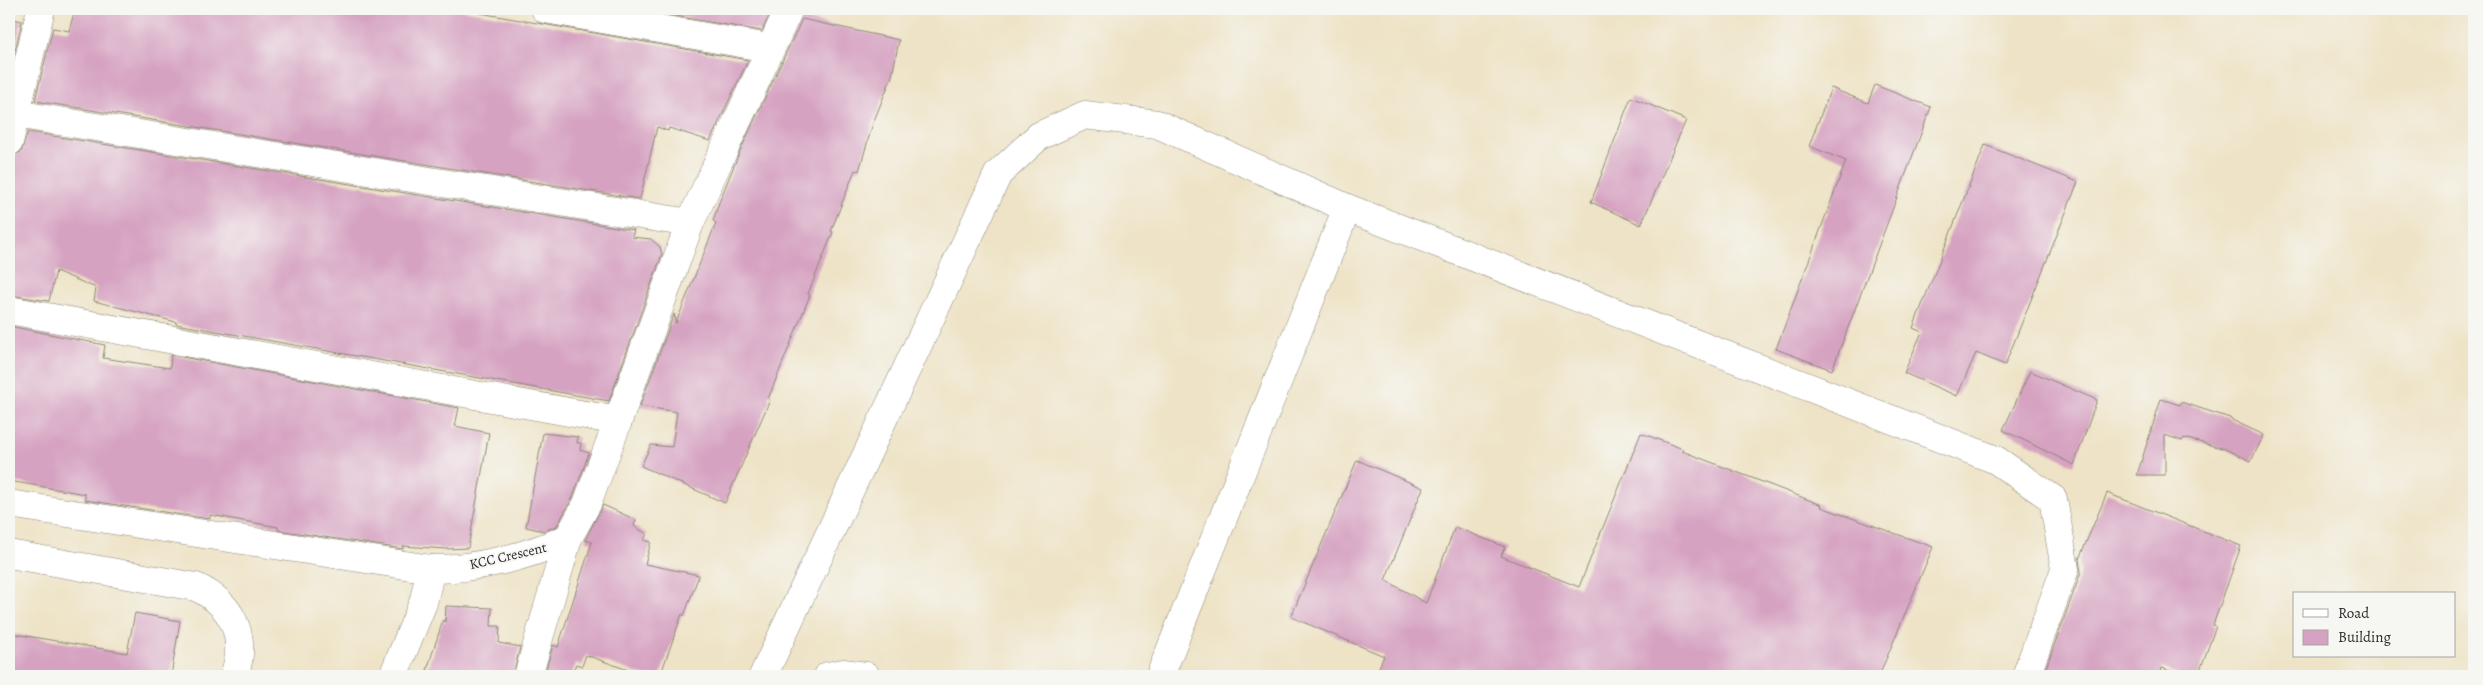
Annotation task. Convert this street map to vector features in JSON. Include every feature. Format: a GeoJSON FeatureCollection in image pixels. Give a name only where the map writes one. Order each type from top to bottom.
{"type":"FeatureCollection","features":[{"type":"Feature","properties":{"kind":"street"},"geometry":{"type":"LineString","coordinates":[[9,142],[12,114],[41,9]]}},
{"type":"Feature","properties":{"kind":"street"},"geometry":{"type":"LineString","coordinates":[[545,9],[769,48]]}},
{"type":"Feature","properties":{"kind":"street"},"geometry":{"type":"LineString","coordinates":[[528,676],[568,538],[587,504],[690,223],[769,48],[789,9]]}},
{"type":"Feature","properties":{"kind":"street"},"geometry":{"type":"LineString","coordinates":[[12,114],[690,223]]}},
{"type":"Feature","properties":{"kind":"street"},"geometry":{"type":"LineString","coordinates":[[763,676],[998,174],[1039,136],[1085,115],[1157,124],[1347,208],[1996,460],[2054,499],[2064,569],[2026,676]]}},
{"type":"Feature","properties":{"kind":"street"},"geometry":{"type":"LineString","coordinates":[[1160,676],[1347,208]]}},
{"type":"Feature","properties":{"kind":"street"},"geometry":{"type":"LineString","coordinates":[[9,310],[618,421]]}},
{"type":"Feature","properties":{"kind":"street","name":"KCC Crescent"},"geometry":{"type":"LineString","coordinates":[[9,504],[431,570],[450,569],[522,556],[568,538]]}},
{"type":"Feature","properties":{"kind":"street"},"geometry":{"type":"LineString","coordinates":[[9,554],[196,587],[208,593],[225,609],[235,623],[240,652],[234,676]]}},
{"type":"Feature","properties":{"kind":"street"},"geometry":{"type":"LineString","coordinates":[[393,676],[423,603],[431,570]]}},
{"type":"Feature","properties":{"kind":"street"},"geometry":{"type":"LineString","coordinates":[[828,676],[843,673],[866,676]]}},
{"type":"Feature","properties":{"kind":"building"},"geometry":{"type":"Polygon","coordinates":[[[75,9],[412,9],[425,12],[426,9],[457,9],[748,60],[710,141],[669,128],[668,131],[657,127],[640,199],[35,101],[53,28],[69,31],[75,9]]]}},
{"type":"Feature","properties":{"kind":"building"},"geometry":{"type":"Polygon","coordinates":[[[646,9],[772,9],[762,31],[646,11],[646,9]]]}},
{"type":"Feature","properties":{"kind":"building"},"geometry":{"type":"Polygon","coordinates":[[[9,18],[22,21],[9,76],[9,18]]]}},
{"type":"Feature","properties":{"kind":"building"},"geometry":{"type":"Polygon","coordinates":[[[802,19],[899,40],[892,76],[873,123],[859,171],[855,170],[808,294],[810,295],[768,399],[770,400],[725,503],[641,466],[651,445],[672,447],[677,412],[640,406],[674,314],[676,323],[716,223],[713,221],[718,205],[740,151],[802,19]]]}},
{"type":"Feature","properties":{"kind":"building"},"geometry":{"type":"Polygon","coordinates":[[[1875,85],[1931,107],[1832,370],[1776,349],[1846,161],[1809,146],[1831,88],[1868,103],[1875,85]]]}},
{"type":"Feature","properties":{"kind":"building"},"geometry":{"type":"Polygon","coordinates":[[[1631,97],[1686,120],[1641,225],[1591,202],[1631,97]]]}},
{"type":"Feature","properties":{"kind":"building"},"geometry":{"type":"Polygon","coordinates":[[[28,132],[634,230],[632,237],[651,239],[660,247],[662,254],[609,401],[176,324],[176,322],[94,301],[96,288],[56,271],[49,301],[9,295],[9,157],[21,152],[28,132]]]}},
{"type":"Feature","properties":{"kind":"building"},"geometry":{"type":"Polygon","coordinates":[[[1985,145],[2078,182],[2005,365],[1976,353],[1957,396],[1904,373],[1922,332],[1913,328],[1985,145]]]}},
{"type":"Feature","properties":{"kind":"building"},"geometry":{"type":"Polygon","coordinates":[[[9,326],[105,345],[103,358],[170,368],[171,355],[459,408],[455,426],[489,433],[468,548],[446,549],[403,546],[403,549],[278,530],[278,527],[210,515],[210,519],[85,500],[85,494],[9,481],[9,326]]]}},
{"type":"Feature","properties":{"kind":"building"},"geometry":{"type":"Polygon","coordinates":[[[2030,371],[2097,400],[2074,465],[2003,430],[2030,371]]]}},
{"type":"Feature","properties":{"kind":"building"},"geometry":{"type":"Polygon","coordinates":[[[2161,399],[2180,405],[2181,402],[2230,418],[2264,435],[2251,461],[2225,449],[2184,438],[2182,441],[2165,435],[2165,475],[2137,475],[2161,399]]]}},
{"type":"Feature","properties":{"kind":"building"},"geometry":{"type":"Polygon","coordinates":[[[543,433],[578,437],[577,443],[581,443],[580,450],[589,453],[573,497],[557,526],[544,531],[526,527],[543,433]]]}},
{"type":"Feature","properties":{"kind":"building"},"geometry":{"type":"Polygon","coordinates":[[[1641,433],[1683,449],[1682,451],[1822,505],[1821,507],[1933,547],[1879,676],[1375,676],[1384,656],[1291,617],[1357,460],[1423,488],[1385,580],[1426,603],[1455,527],[1505,547],[1501,556],[1579,587],[1641,433]]]}},
{"type":"Feature","properties":{"kind":"building"},"geometry":{"type":"Polygon","coordinates":[[[2107,493],[2241,546],[2213,625],[2216,626],[2198,676],[2183,676],[2162,668],[2160,676],[2043,676],[2081,572],[2079,559],[2107,493]]]}},
{"type":"Feature","properties":{"kind":"building"},"geometry":{"type":"Polygon","coordinates":[[[603,505],[636,520],[634,526],[647,534],[644,540],[651,542],[645,564],[699,575],[684,616],[682,614],[660,676],[645,676],[586,655],[582,666],[576,664],[571,676],[544,676],[553,645],[558,647],[592,542],[585,540],[603,505]]]}},
{"type":"Feature","properties":{"kind":"building"},"geometry":{"type":"Polygon","coordinates":[[[446,606],[492,608],[491,626],[500,626],[499,643],[520,647],[513,676],[441,676],[427,670],[443,620],[445,622],[446,606]]]}},
{"type":"Feature","properties":{"kind":"building"},"geometry":{"type":"Polygon","coordinates":[[[135,613],[180,621],[171,676],[9,676],[9,633],[127,653],[135,613]]]}}]}
